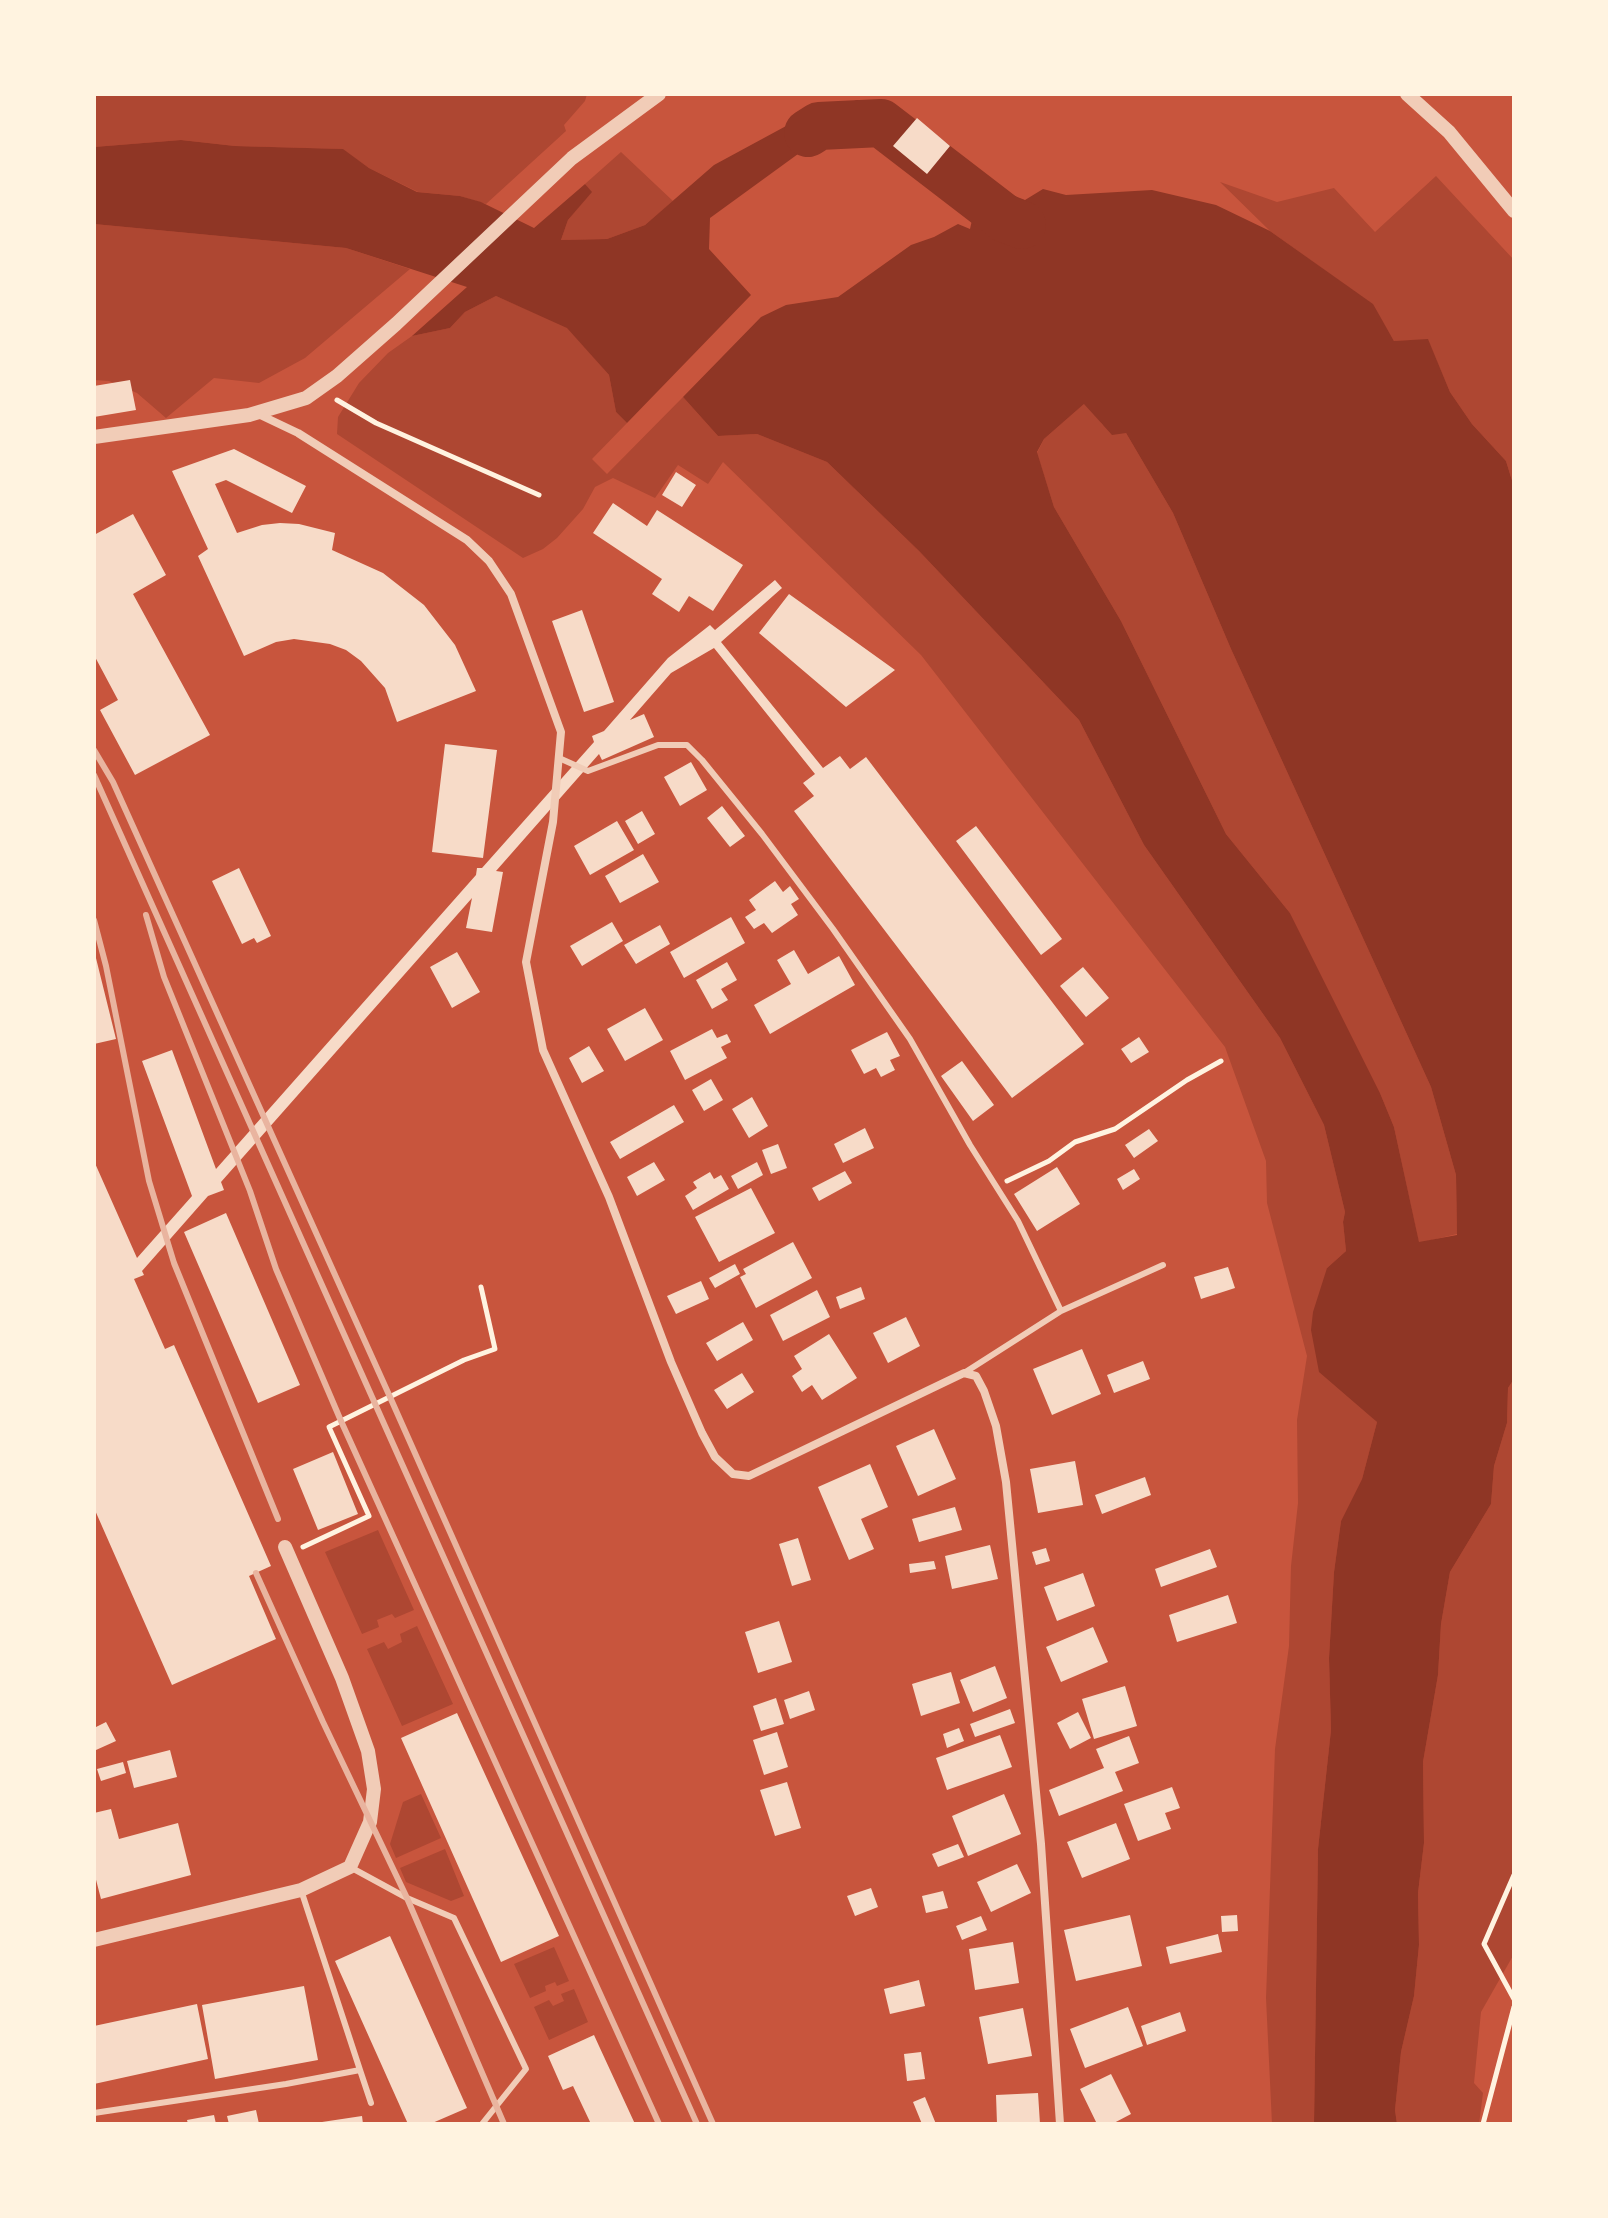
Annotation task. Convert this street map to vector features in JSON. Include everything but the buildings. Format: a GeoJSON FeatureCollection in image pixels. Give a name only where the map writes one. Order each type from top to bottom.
{"type":"FeatureCollection","features":[{"type":"Feature","properties":{"kind":"street"},"geometry":{"type":"LineString","coordinates":[[94,437],[256,413],[298,401],[319,389],[396,324],[572,158],[659,94]]}},
{"type":"Feature","properties":{"kind":"street"},"geometry":{"type":"LineString","coordinates":[[1407,94],[1449,132],[1514,211]]}},
{"type":"Feature","properties":{"kind":"street"},"geometry":{"type":"LineString","coordinates":[[256,413],[298,433],[467,540],[489,561],[511,594],[561,732],[553,822],[526,962],[543,1050],[609,1197],[671,1362],[715,1457],[733,1474],[749,1476],[964,1373],[976,1376],[984,1391],[996,1426],[1006,1482],[1041,1844],[1060,2124]]}},
{"type":"Feature","properties":{"kind":"street"},"geometry":{"type":"LineString","coordinates":[[94,1940],[301,1890],[350,1867],[370,1822],[374,1789],[368,1751],[342,1678],[287,1551]]}},
{"type":"Feature","properties":{"kind":"lane"},"geometry":{"type":"LineString","coordinates":[[559,758],[588,771],[658,745],[687,745],[753,823],[910,1039],[1018,1221],[1061,1311]]}},
{"type":"Feature","properties":{"kind":"lane"},"geometry":{"type":"LineString","coordinates":[[964,1373],[1061,1311],[1163,1265]]}},
{"type":"Feature","properties":{"kind":"lane"},"geometry":{"type":"LineString","coordinates":[[350,1867],[407,1898],[454,1918],[526,2069],[482,2124]]}},
{"type":"Feature","properties":{"kind":"lane"},"geometry":{"type":"LineString","coordinates":[[301,1890],[371,2103]]}},
{"type":"Feature","properties":{"kind":"lane"},"geometry":{"type":"LineString","coordinates":[[94,2113],[360,2070]]}},
{"type":"Feature","properties":{"kind":"path"},"geometry":{"type":"LineString","coordinates":[[319,389],[376,423],[539,495]]}},
{"type":"Feature","properties":{"kind":"path"},"geometry":{"type":"LineString","coordinates":[[996,1186],[1049,1161],[1075,1142],[1115,1129],[1221,1061]]}},
{"type":"Feature","properties":{"kind":"path"},"geometry":{"type":"LineString","coordinates":[[287,1551],[369,1516],[329,1427],[455,1365],[495,1349],[481,1287]]}},
{"type":"Feature","properties":{"kind":"path"},"geometry":{"type":"LineString","coordinates":[[1514,1875],[1484,1944],[1514,1999]]}},
{"type":"Feature","properties":{"kind":"path"},"geometry":{"type":"LineString","coordinates":[[1483,2124],[1514,2007]]}},
{"type":"Feature","properties":{"kind":"shaded area"},"geometry":{"type":"Polygon","coordinates":[[[94,94],[587,94],[585,101],[564,125],[566,131],[486,204],[460,196],[418,192],[369,168],[342,149],[235,146],[181,140],[94,147],[94,94]]]}},
{"type":"Feature","properties":{"kind":"shaded area"},"geometry":{"type":"Polygon","coordinates":[[[857,100],[873,103],[883,111],[866,130],[809,146],[710,218],[709,249],[751,295],[627,423],[616,412],[609,375],[567,328],[496,296],[465,312],[450,328],[412,336],[467,287],[346,248],[94,224],[94,147],[181,140],[235,146],[343,149],[369,168],[417,192],[460,196],[481,202],[534,228],[585,184],[592,192],[568,220],[561,240],[607,239],[645,225],[714,165],[799,119],[857,100]]]}},
{"type":"Feature","properties":{"kind":"shaded area"},"geometry":{"type":"Polygon","coordinates":[[[621,152],[673,201],[645,225],[607,239],[561,240],[568,220],[591,192],[585,184],[621,152]]]}},
{"type":"Feature","properties":{"kind":"shaded area"},"geometry":{"type":"Polygon","coordinates":[[[1436,176],[1514,260],[1514,487],[1506,461],[1472,424],[1450,392],[1428,340],[1394,341],[1372,304],[1270,231],[1220,182],[1277,202],[1334,188],[1375,232],[1436,176]]]}},
{"type":"Feature","properties":{"kind":"shaded area"},"geometry":{"type":"Polygon","coordinates":[[[979,182],[1025,200],[1043,189],[1066,195],[1152,190],[1216,205],[1270,231],[1373,304],[1394,341],[1428,339],[1450,392],[1472,424],[1506,461],[1514,487],[1514,1379],[1508,1388],[1507,1423],[1494,1466],[1491,1504],[1450,1572],[1441,1624],[1438,1675],[1423,1762],[1424,1843],[1418,1893],[1419,1945],[1414,1996],[1401,2052],[1395,2110],[1397,2124],[1314,2124],[1318,1849],[1331,1730],[1329,1658],[1334,1572],[1341,1521],[1362,1479],[1377,1422],[1319,1372],[1311,1330],[1313,1312],[1327,1268],[1346,1251],[1345,1212],[1324,1125],[1280,1038],[1144,845],[1079,720],[919,551],[827,462],[757,434],[718,436],[683,397],[761,317],[786,305],[838,297],[911,245],[958,224],[970,229],[973,216],[963,197],[979,182]],[[1084,404],[1044,439],[1037,452],[1054,507],[1121,621],[1226,834],[1290,913],[1380,1093],[1394,1127],[1419,1242],[1457,1235],[1456,1175],[1431,1087],[1231,649],[1173,513],[1126,433],[1112,435],[1084,404]]]}},
{"type":"Feature","properties":{"kind":"shaded area"},"geometry":{"type":"Polygon","coordinates":[[[94,224],[346,248],[410,269],[305,358],[259,383],[214,378],[166,418],[137,393],[109,381],[94,380],[94,224]]]}},
{"type":"Feature","properties":{"kind":"shaded area"},"geometry":{"type":"Polygon","coordinates":[[[496,296],[567,327],[609,375],[616,412],[627,423],[592,459],[607,474],[683,397],[718,436],[757,434],[827,462],[919,551],[1079,720],[1144,845],[1280,1038],[1324,1125],[1345,1212],[1346,1251],[1327,1268],[1367,1411],[1377,1422],[1362,1479],[1341,1521],[1334,1572],[1329,1658],[1331,1730],[1318,1849],[1314,2124],[1272,2124],[1266,1998],[1275,1749],[1289,1646],[1291,1566],[1298,1503],[1297,1420],[1307,1356],[1267,1203],[1266,1161],[1225,1047],[921,655],[723,462],[708,484],[678,465],[655,498],[613,478],[595,487],[583,509],[557,538],[523,558],[337,434],[338,417],[359,383],[388,353],[412,336],[450,328],[465,312],[496,296]]]}},
{"type":"Feature","properties":{"kind":"shaded area"},"geometry":{"type":"Polygon","coordinates":[[[1085,403],[1103,425],[1126,433],[1173,513],[1231,649],[1431,1087],[1456,1175],[1457,1234],[1419,1243],[1394,1127],[1380,1093],[1290,913],[1226,834],[1121,621],[1054,507],[1037,453],[1044,439],[1085,403]]]}},
{"type":"Feature","properties":{"kind":"shaded area"},"geometry":{"type":"Polygon","coordinates":[[[1514,1379],[1514,1954],[1481,2012],[1474,2083],[1483,2093],[1479,2124],[1397,2124],[1395,2110],[1401,2052],[1414,1996],[1419,1945],[1418,1893],[1424,1843],[1423,1762],[1438,1675],[1441,1624],[1450,1572],[1491,1504],[1494,1466],[1507,1423],[1508,1388],[1514,1379]]]}},
{"type":"Feature","properties":{"kind":"shaded area"},"geometry":{"type":"Polygon","coordinates":[[[378,1530],[414,1610],[395,1618],[392,1614],[377,1620],[379,1627],[362,1634],[325,1552],[378,1530]]]}},
{"type":"Feature","properties":{"kind":"shaded area"},"geometry":{"type":"Polygon","coordinates":[[[417,1626],[453,1704],[402,1726],[367,1649],[384,1642],[388,1649],[402,1642],[400,1634],[417,1626]]]}},
{"type":"Feature","properties":{"kind":"shaded area"},"geometry":{"type":"Polygon","coordinates":[[[421,1794],[441,1838],[396,1858],[390,1844],[403,1802],[421,1794]]]}},
{"type":"Feature","properties":{"kind":"shaded area"},"geometry":{"type":"Polygon","coordinates":[[[445,1849],[464,1896],[451,1901],[406,1882],[400,1868],[445,1849]]]}},
{"type":"Feature","properties":{"kind":"shaded area"},"geometry":{"type":"Polygon","coordinates":[[[554,1947],[569,1981],[557,1986],[555,1982],[545,1986],[546,1991],[530,1998],[514,1964],[554,1947]]]}},
{"type":"Feature","properties":{"kind":"shaded area"},"geometry":{"type":"Polygon","coordinates":[[[574,1989],[588,2022],[549,2040],[534,2007],[549,2000],[553,2006],[564,2001],[561,1994],[574,1989]]]}},
{"type":"Feature","properties":{"kind":"waterway"},"geometry":{"type":"LineString","coordinates":[[808,133],[819,126],[881,123],[1006,219],[1022,225]]}},
{"type":"Feature","properties":{"kind":"railway"},"geometry":{"type":"LineString","coordinates":[[94,750],[113,782],[713,2124]]}},
{"type":"Feature","properties":{"kind":"railway"},"geometry":{"type":"LineString","coordinates":[[94,775],[697,2124]]}},
{"type":"Feature","properties":{"kind":"railway"},"geometry":{"type":"LineString","coordinates":[[146,915],[164,977],[250,1191],[276,1269],[341,1421],[659,2124]]}},
{"type":"Feature","properties":{"kind":"railway"},"geometry":{"type":"LineString","coordinates":[[94,920],[149,1181],[174,1263],[278,1519]]}},
{"type":"Feature","properties":{"kind":"railway"},"geometry":{"type":"LineString","coordinates":[[256,1573],[407,1898],[504,2124]]}}]}
